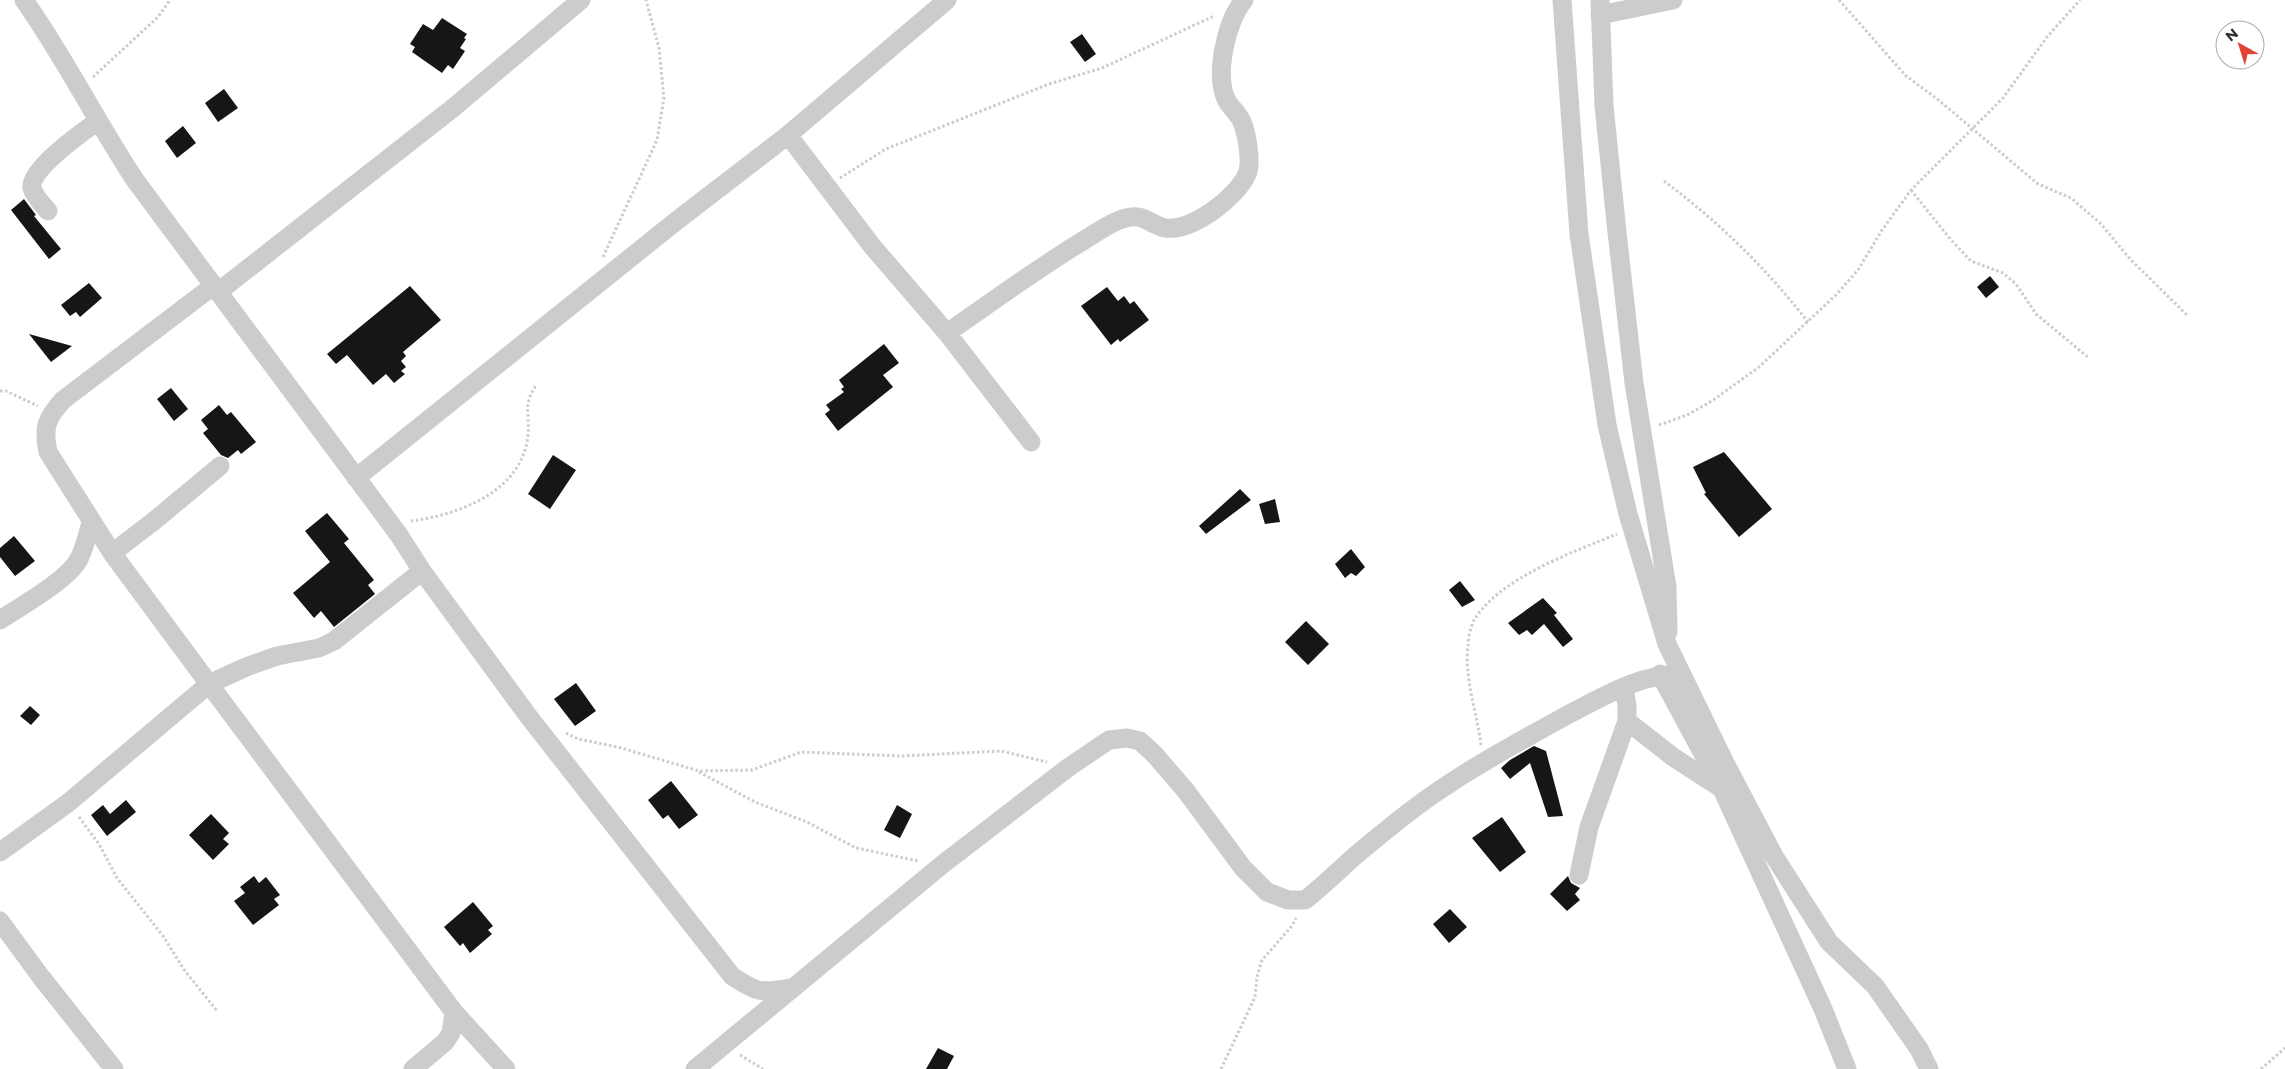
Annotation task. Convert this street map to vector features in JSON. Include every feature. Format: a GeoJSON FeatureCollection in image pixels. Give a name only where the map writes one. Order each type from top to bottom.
{"type":"FeatureCollection","features":[{"type":"Feature","properties":{"kind":"street"},"geometry":{"type":"LineString","coordinates":[[24,0],[81,87],[98,121],[135,180],[390,524],[422,571],[529,716],[732,976],[751,990],[766,992],[790,988]]}},
{"type":"Feature","properties":{"kind":"street"},"geometry":{"type":"LineString","coordinates":[[506,1069],[454,1012],[112,553],[48,452],[44,433],[50,414],[63,400],[216,289],[422,133],[581,0]]}},
{"type":"Feature","properties":{"kind":"street"},"geometry":{"type":"LineString","coordinates":[[356,478],[675,222],[788,135],[947,0]]}},
{"type":"Feature","properties":{"kind":"street"},"geometry":{"type":"LineString","coordinates":[[1562,0],[1579,234],[1607,426],[1632,528],[1668,644],[1681,674],[1774,856],[1830,942],[1875,986],[1919,1049],[1929,1069]]}},
{"type":"Feature","properties":{"kind":"street"},"geometry":{"type":"LineString","coordinates":[[1668,644],[1668,587],[1641,428],[1610,165],[1601,58],[1600,8],[1673,0]]}},
{"type":"Feature","properties":{"kind":"street"},"geometry":{"type":"LineString","coordinates":[[947,333],[1050,260],[1126,218],[1146,218],[1165,228],[1188,224],[1216,208],[1237,192],[1248,172],[1249,149],[1242,122],[1227,101],[1221,83],[1225,44],[1230,26],[1243,1]]}},
{"type":"Feature","properties":{"kind":"street"},"geometry":{"type":"LineString","coordinates":[[48,211],[32,188],[33,181],[44,165],[98,121]]}},
{"type":"Feature","properties":{"kind":"street"},"geometry":{"type":"LineString","coordinates":[[788,135],[872,246],[947,333],[1031,442]]}},
{"type":"Feature","properties":{"kind":"street"},"geometry":{"type":"LineString","coordinates":[[112,553],[220,466]]}},
{"type":"Feature","properties":{"kind":"street"},"geometry":{"type":"LineString","coordinates":[[0,620],[69,572],[79,560],[86,544],[91,522]]}},
{"type":"Feature","properties":{"kind":"street"},"geometry":{"type":"LineString","coordinates":[[0,852],[68,802],[209,684],[246,666],[277,656],[310,650],[334,640],[422,571]]}},
{"type":"Feature","properties":{"kind":"street"},"geometry":{"type":"LineString","coordinates":[[695,1069],[790,988],[943,864],[1069,767],[1109,740],[1128,738],[1140,741],[1156,755],[1186,791],[1243,868],[1267,892],[1288,900],[1305,900],[1326,884],[1355,856],[1431,796],[1483,763],[1624,687],[1660,674],[1681,674]]}},
{"type":"Feature","properties":{"kind":"street"},"geometry":{"type":"LineString","coordinates":[[1660,674],[1722,789],[1823,1009],[1846,1069]]}},
{"type":"Feature","properties":{"kind":"street"},"geometry":{"type":"LineString","coordinates":[[1579,875],[1588,826],[1626,721],[1627,706],[1624,687]]}},
{"type":"Feature","properties":{"kind":"street"},"geometry":{"type":"LineString","coordinates":[[1626,721],[1673,757],[1722,789],[1742,795]]}},
{"type":"Feature","properties":{"kind":"street"},"geometry":{"type":"LineString","coordinates":[[0,920],[41,977],[114,1069]]}},
{"type":"Feature","properties":{"kind":"street"},"geometry":{"type":"LineString","coordinates":[[413,1069],[444,1042],[451,1033],[454,1012]]}},
{"type":"Feature","properties":{"kind":"path"},"geometry":{"type":"LineString","coordinates":[[81,87],[158,17],[170,0]]}},
{"type":"Feature","properties":{"kind":"path"},"geometry":{"type":"LineString","coordinates":[[602,259],[657,140],[664,98],[659,48],[646,0]]}},
{"type":"Feature","properties":{"kind":"path"},"geometry":{"type":"LineString","coordinates":[[1839,0],[1906,76],[1936,98],[2038,184],[2071,198],[2101,224],[2130,260],[2187,315]]}},
{"type":"Feature","properties":{"kind":"path"},"geometry":{"type":"LineString","coordinates":[[1641,428],[1659,425],[1687,415],[1712,401],[1759,367],[1808,322],[1858,270],[1882,230],[1911,190],[2003,98],[2047,37],[2080,0]]}},
{"type":"Feature","properties":{"kind":"path"},"geometry":{"type":"LineString","coordinates":[[827,186],[886,149],[1049,84],[1102,68],[1187,30],[1243,1]]}},
{"type":"Feature","properties":{"kind":"path"},"geometry":{"type":"LineString","coordinates":[[1664,181],[1704,211],[1741,244],[1779,285],[1808,322]]}},
{"type":"Feature","properties":{"kind":"path"},"geometry":{"type":"LineString","coordinates":[[1911,190],[1971,261],[2003,273],[2016,284],[2036,314],[2089,358]]}},
{"type":"Feature","properties":{"kind":"path"},"geometry":{"type":"LineString","coordinates":[[390,524],[431,519],[474,504],[496,490],[516,470],[523,456],[528,435],[528,396],[537,384]]}},
{"type":"Feature","properties":{"kind":"path"},"geometry":{"type":"LineString","coordinates":[[0,392],[6,391],[31,401],[50,414]]}},
{"type":"Feature","properties":{"kind":"path"},"geometry":{"type":"LineString","coordinates":[[1483,763],[1470,682],[1468,646],[1473,622],[1485,606],[1536,569],[1632,528]]}},
{"type":"Feature","properties":{"kind":"path"},"geometry":{"type":"LineString","coordinates":[[562,732],[578,739],[618,747],[698,771],[755,802],[807,822],[856,848],[943,864]]}},
{"type":"Feature","properties":{"kind":"path"},"geometry":{"type":"LineString","coordinates":[[698,771],[752,770],[801,752],[900,756],[1002,751],[1069,767]]}},
{"type":"Feature","properties":{"kind":"path"},"geometry":{"type":"LineString","coordinates":[[68,802],[100,844],[117,878],[163,936],[184,971],[218,1012]]}},
{"type":"Feature","properties":{"kind":"path"},"geometry":{"type":"LineString","coordinates":[[1222,1069],[1255,997],[1257,977],[1262,960],[1292,926],[1305,900]]}},
{"type":"Feature","properties":{"kind":"path"},"geometry":{"type":"LineString","coordinates":[[723,1045],[763,1069]]}},
{"type":"Feature","properties":{"kind":"path"},"geometry":{"type":"LineString","coordinates":[[2261,1069],[2285,1048]]}},
{"type":"Feature","properties":{"kind":"building"},"geometry":{"type":"Polygon","coordinates":[[[442,18],[467,34],[460,48],[465,51],[453,69],[448,65],[442,73],[412,52],[415,47],[410,44],[423,24],[433,30],[442,18]]]}},
{"type":"Feature","properties":{"kind":"building"},"geometry":{"type":"Polygon","coordinates":[[[1082,34],[1096,54],[1085,62],[1070,42],[1082,34]]]}},
{"type":"Feature","properties":{"kind":"building"},"geometry":{"type":"Polygon","coordinates":[[[224,89],[238,108],[218,122],[205,103],[224,89]]]}},
{"type":"Feature","properties":{"kind":"building"},"geometry":{"type":"Polygon","coordinates":[[[183,126],[196,143],[177,158],[165,141],[183,126]]]}},
{"type":"Feature","properties":{"kind":"building"},"geometry":{"type":"Polygon","coordinates":[[[24,199],[36,215],[34,216],[61,249],[49,259],[11,210],[24,199]]]}},
{"type":"Feature","properties":{"kind":"building"},"geometry":{"type":"Polygon","coordinates":[[[1990,276],[1999,287],[1986,298],[1977,287],[1990,276]]]}},
{"type":"Feature","properties":{"kind":"building"},"geometry":{"type":"Polygon","coordinates":[[[89,283],[102,298],[80,317],[76,312],[70,316],[61,305],[89,283]]]}},
{"type":"Feature","properties":{"kind":"building"},"geometry":{"type":"Polygon","coordinates":[[[410,286],[441,320],[403,352],[406,356],[401,361],[406,367],[401,371],[405,374],[394,383],[386,374],[373,385],[347,355],[336,364],[327,354],[410,286]]]}},
{"type":"Feature","properties":{"kind":"building"},"geometry":{"type":"Polygon","coordinates":[[[1107,287],[1118,301],[1124,296],[1130,304],[1134,301],[1149,320],[1120,342],[1118,339],[1111,345],[1081,306],[1107,287]]]}},
{"type":"Feature","properties":{"kind":"building"},"geometry":{"type":"Polygon","coordinates":[[[29,334],[72,346],[51,362],[29,334]]]}},
{"type":"Feature","properties":{"kind":"building"},"geometry":{"type":"Polygon","coordinates":[[[884,344],[899,363],[883,375],[893,387],[838,431],[825,414],[830,410],[826,405],[844,392],[841,389],[844,387],[839,380],[884,344]]]}},
{"type":"Feature","properties":{"kind":"building"},"geometry":{"type":"Polygon","coordinates":[[[171,388],[188,409],[174,421],[157,399],[171,388]]]}},
{"type":"Feature","properties":{"kind":"building"},"geometry":{"type":"Polygon","coordinates":[[[219,405],[227,415],[231,412],[256,442],[241,454],[238,450],[228,458],[221,455],[203,433],[208,429],[201,420],[219,405]]]}},
{"type":"Feature","properties":{"kind":"building"},"geometry":{"type":"Polygon","coordinates":[[[1724,452],[1772,509],[1739,537],[1704,494],[1706,493],[1693,467],[1724,452]]]}},
{"type":"Feature","properties":{"kind":"building"},"geometry":{"type":"Polygon","coordinates":[[[553,455],[576,470],[550,509],[528,494],[553,455]]]}},
{"type":"Feature","properties":{"kind":"building"},"geometry":{"type":"Polygon","coordinates":[[[1240,489],[1251,500],[1206,534],[1199,526],[1240,489]]]}},
{"type":"Feature","properties":{"kind":"building"},"geometry":{"type":"Polygon","coordinates":[[[1275,499],[1280,522],[1265,524],[1259,504],[1275,499]]]}},
{"type":"Feature","properties":{"kind":"building"},"geometry":{"type":"Polygon","coordinates":[[[327,513],[349,539],[344,543],[374,580],[368,585],[375,594],[334,627],[321,611],[314,618],[293,593],[330,562],[305,531],[327,513]]]}},
{"type":"Feature","properties":{"kind":"building"},"geometry":{"type":"Polygon","coordinates":[[[14,536],[35,561],[15,576],[0,557],[0,548],[14,536]]]}},
{"type":"Feature","properties":{"kind":"building"},"geometry":{"type":"Polygon","coordinates":[[[1351,549],[1365,567],[1356,576],[1351,573],[1345,578],[1335,564],[1351,549]]]}},
{"type":"Feature","properties":{"kind":"building"},"geometry":{"type":"Polygon","coordinates":[[[1460,581],[1475,600],[1462,607],[1449,590],[1460,581]]]}},
{"type":"Feature","properties":{"kind":"building"},"geometry":{"type":"Polygon","coordinates":[[[1543,598],[1557,613],[1554,615],[1573,639],[1563,647],[1544,624],[1532,635],[1527,630],[1519,635],[1508,623],[1543,598]]]}},
{"type":"Feature","properties":{"kind":"building"},"geometry":{"type":"Polygon","coordinates":[[[1306,621],[1329,644],[1308,665],[1285,642],[1306,621]]]}},
{"type":"Feature","properties":{"kind":"building"},"geometry":{"type":"Polygon","coordinates":[[[576,683],[596,711],[575,726],[554,699],[576,683]]]}},
{"type":"Feature","properties":{"kind":"building"},"geometry":{"type":"Polygon","coordinates":[[[30,706],[40,715],[31,725],[20,716],[30,706]]]}},
{"type":"Feature","properties":{"kind":"building"},"geometry":{"type":"Polygon","coordinates":[[[1534,746],[1546,751],[1563,816],[1548,817],[1530,763],[1510,779],[1501,768],[1510,760],[1534,746]]]}},
{"type":"Feature","properties":{"kind":"building"},"geometry":{"type":"Polygon","coordinates":[[[671,781],[698,815],[679,829],[668,815],[663,819],[648,800],[671,781]]]}},
{"type":"Feature","properties":{"kind":"building"},"geometry":{"type":"Polygon","coordinates":[[[126,800],[136,812],[107,836],[91,815],[103,805],[110,814],[126,800]]]}},
{"type":"Feature","properties":{"kind":"building"},"geometry":{"type":"Polygon","coordinates":[[[897,805],[912,814],[900,838],[884,830],[897,805]]]}},
{"type":"Feature","properties":{"kind":"building"},"geometry":{"type":"Polygon","coordinates":[[[211,814],[229,833],[223,839],[229,844],[213,860],[189,835],[211,814]]]}},
{"type":"Feature","properties":{"kind":"building"},"geometry":{"type":"Polygon","coordinates":[[[1502,817],[1526,852],[1500,872],[1472,838],[1502,817]]]}},
{"type":"Feature","properties":{"kind":"building"},"geometry":{"type":"Polygon","coordinates":[[[254,876],[259,883],[266,877],[280,895],[274,899],[279,905],[253,925],[234,901],[245,893],[240,887],[254,876]]]}},
{"type":"Feature","properties":{"kind":"building"},"geometry":{"type":"Polygon","coordinates":[[[1568,876],[1571,883],[1580,888],[1575,894],[1580,900],[1567,911],[1550,894],[1568,876]]]}},
{"type":"Feature","properties":{"kind":"building"},"geometry":{"type":"Polygon","coordinates":[[[473,902],[493,926],[488,930],[492,934],[470,953],[463,943],[460,946],[444,927],[473,902]]]}},
{"type":"Feature","properties":{"kind":"building"},"geometry":{"type":"Polygon","coordinates":[[[1450,909],[1467,927],[1449,943],[1433,924],[1450,909]]]}},
{"type":"Feature","properties":{"kind":"building"},"geometry":{"type":"Polygon","coordinates":[[[938,1048],[954,1056],[947,1069],[926,1069],[938,1048]]]}}]}
